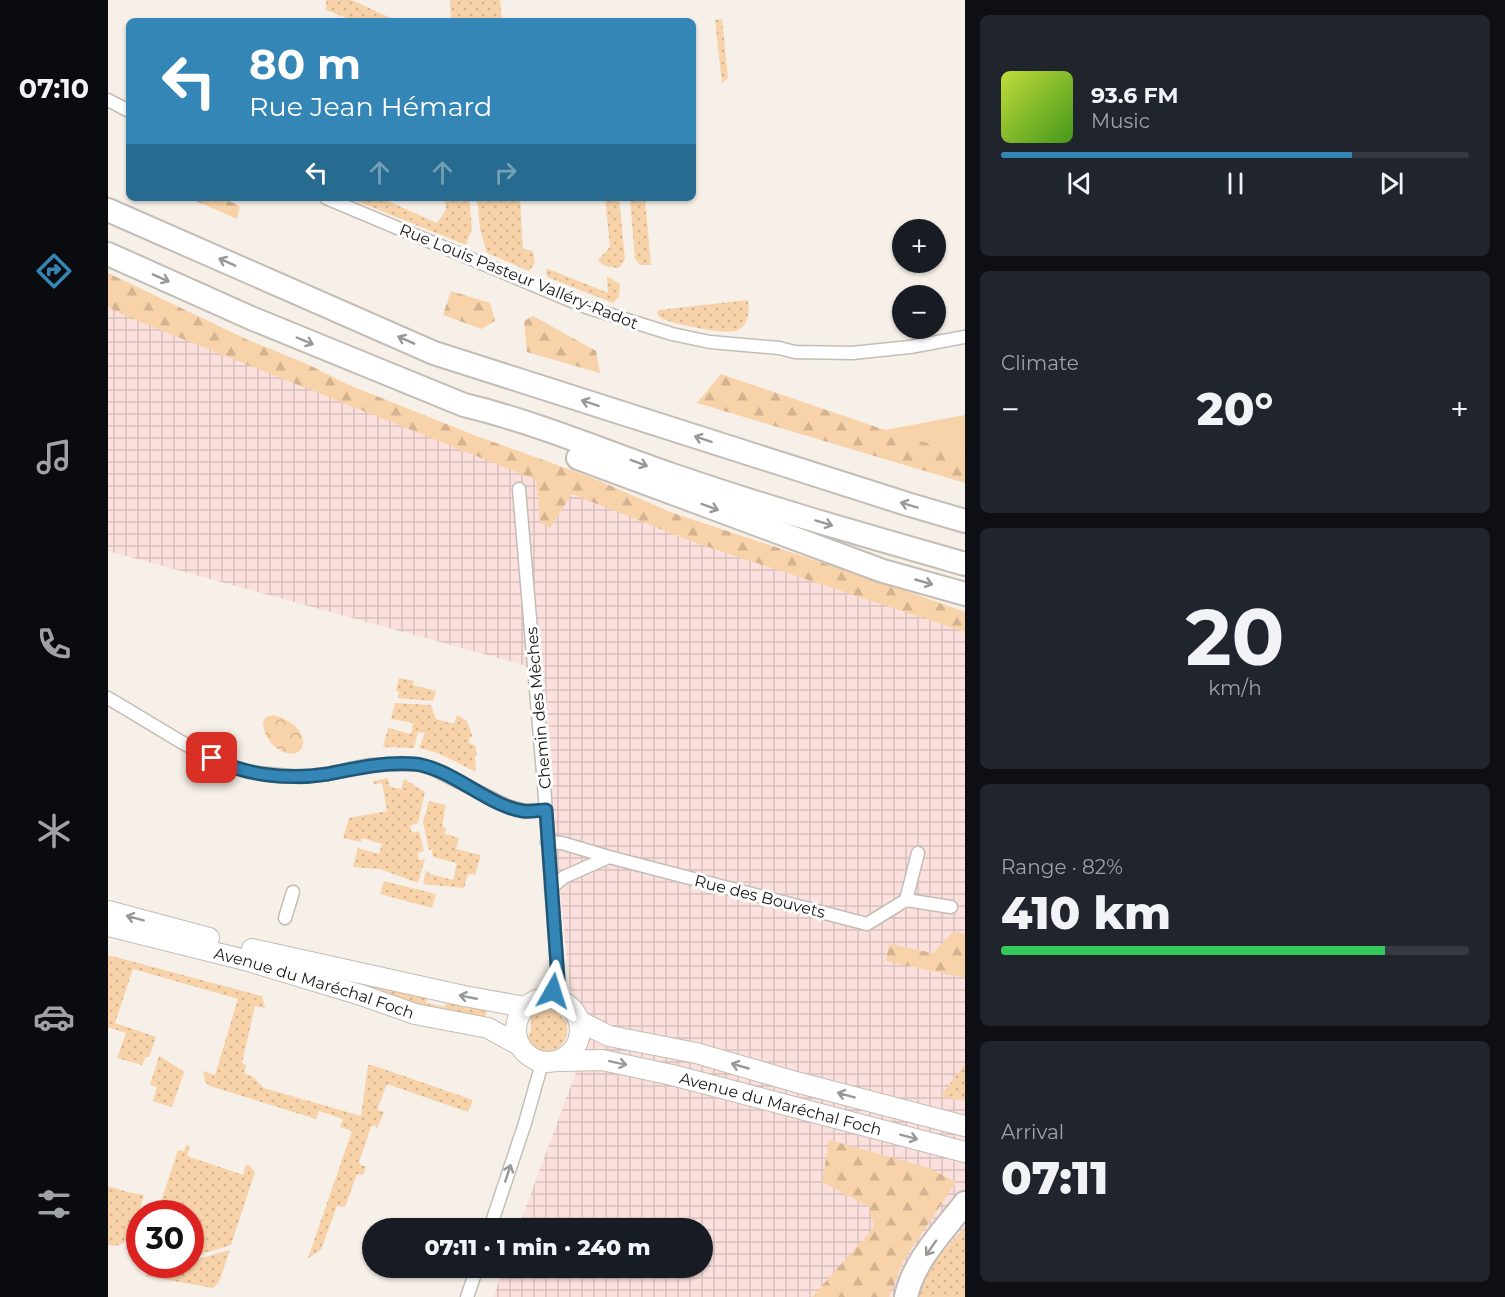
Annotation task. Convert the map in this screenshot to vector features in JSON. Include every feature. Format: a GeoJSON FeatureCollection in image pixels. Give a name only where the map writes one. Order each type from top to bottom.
{"type":"FeatureCollection","features":[{"type":"Feature","properties":{"kind":"highway"},"geometry":{"type":"LineString","coordinates":[[108,210],[434,353],[965,521]]}},
{"type":"Feature","properties":{"kind":"highway"},"geometry":{"type":"LineString","coordinates":[[108,254],[251,318],[464,405],[496,412],[673,475],[850,531],[965,564]]}},
{"type":"Feature","properties":{"kind":"highway"},"geometry":{"type":"LineString","coordinates":[[464,405],[470,412],[491,425],[883,571],[965,594]]}},
{"type":"Feature","properties":{"kind":"highway"},"geometry":{"type":"LineString","coordinates":[[906,1297],[909,1282],[930,1248],[965,1203]]}},
{"type":"Feature","properties":{"kind":"main road","name":"Avenue du Maréchal Foch"},"geometry":{"type":"LineString","coordinates":[[108,911],[278,956],[525,1007]]}},
{"type":"Feature","properties":{"kind":"main road","name":"Avenue du Maréchal Foch"},"geometry":{"type":"LineString","coordinates":[[108,926],[245,960],[415,1014],[488,1028],[519,1045]]}},
{"type":"Feature","properties":{"kind":"main road"},"geometry":{"type":"LineString","coordinates":[[550,998],[568,1005],[579,1020],[579,1040],[575,1049],[551,1062],[532,1059],[524,1053],[515,1036],[519,1016],[525,1007],[533,1002],[550,998]]}},
{"type":"Feature","properties":{"kind":"main road","name":"Avenue du Maréchal Foch"},"geometry":{"type":"LineString","coordinates":[[579,1020],[609,1036],[696,1053],[965,1126]]}},
{"type":"Feature","properties":{"kind":"main road","name":"Avenue du Maréchal Foch"},"geometry":{"type":"LineString","coordinates":[[551,1062],[602,1060],[672,1075],[965,1152]]}},
{"type":"Feature","properties":{"kind":"street"},"geometry":{"type":"LineString","coordinates":[[108,100],[126,109]]}},
{"type":"Feature","properties":{"kind":"street","name":"Rue Louis Pasteur Valléry-Radot"},"geometry":{"type":"LineString","coordinates":[[333,201],[586,307],[672,334],[710,342],[779,348],[795,352],[852,353],[910,347],[965,337]]}},
{"type":"Feature","properties":{"kind":"street","name":"Chemin des Mèches"},"geometry":{"type":"LineString","coordinates":[[519,489],[558,979],[550,998]]}},
{"type":"Feature","properties":{"kind":"street"},"geometry":{"type":"LineString","coordinates":[[108,698],[183,743],[227,766],[249,772],[300,777],[369,765],[417,764],[431,768],[507,806],[525,811],[546,810]]}},
{"type":"Feature","properties":{"kind":"street","name":"Rue des Bouvets"},"geometry":{"type":"LineString","coordinates":[[547,842],[562,843],[609,858],[867,924],[906,900]]}},
{"type":"Feature","properties":{"kind":"street"},"geometry":{"type":"LineString","coordinates":[[918,853],[906,900],[951,907]]}},
{"type":"Feature","properties":{"kind":"street"},"geometry":{"type":"LineString","coordinates":[[551,888],[564,878],[609,858]]}},
{"type":"Feature","properties":{"kind":"street"},"geometry":{"type":"LineString","coordinates":[[285,918],[293,892]]}},
{"type":"Feature","properties":{"kind":"street"},"geometry":{"type":"LineString","coordinates":[[493,1218],[525,1123],[551,1062]]}},
{"type":"Feature","properties":{"kind":"street"},"geometry":{"type":"LineString","coordinates":[[467,1297],[474,1278]]}},
{"type":"Feature","properties":{"kind":"shaded area"},"geometry":{"type":"Polygon","coordinates":[[[108,307],[696,543],[965,618],[965,1297],[493,1297],[500,1278],[713,1278],[713,1218],[522,1218],[576,1072],[581,1006],[570,989],[538,669],[108,551],[108,307]]]}},
{"type":"Feature","properties":{"kind":"green space"},"geometry":{"type":"Polygon","coordinates":[[[326,0],[352,0],[391,18],[347,18],[326,10],[326,0]]]}},
{"type":"Feature","properties":{"kind":"green space"},"geometry":{"type":"Polygon","coordinates":[[[450,0],[500,0],[502,18],[451,18],[450,0]]]}},
{"type":"Feature","properties":{"kind":"green space"},"geometry":{"type":"Polygon","coordinates":[[[722,19],[728,78],[722,83],[715,20],[722,19]]]}},
{"type":"Feature","properties":{"kind":"green space"},"geometry":{"type":"Polygon","coordinates":[[[196,201],[229,201],[240,206],[237,219],[196,201]]]}},
{"type":"Feature","properties":{"kind":"green space"},"geometry":{"type":"Polygon","coordinates":[[[356,201],[388,201],[437,223],[446,210],[445,201],[469,201],[472,228],[466,245],[356,201]]]}},
{"type":"Feature","properties":{"kind":"green space"},"geometry":{"type":"Polygon","coordinates":[[[477,201],[520,201],[523,249],[533,251],[535,263],[529,271],[487,253],[480,229],[477,201]]]}},
{"type":"Feature","properties":{"kind":"green space"},"geometry":{"type":"Polygon","coordinates":[[[605,201],[619,201],[625,260],[619,268],[604,265],[598,260],[610,247],[605,201]]]}},
{"type":"Feature","properties":{"kind":"green space"},"geometry":{"type":"Polygon","coordinates":[[[630,201],[645,201],[651,265],[640,265],[635,259],[630,201]]]}},
{"type":"Feature","properties":{"kind":"green space"},"geometry":{"type":"Polygon","coordinates":[[[546,268],[608,293],[607,276],[620,284],[619,296],[613,303],[547,277],[546,268]]]}},
{"type":"Feature","properties":{"kind":"green space"},"geometry":{"type":"Polygon","coordinates":[[[108,273],[349,385],[474,435],[593,478],[670,512],[965,612],[965,632],[696,543],[572,494],[550,528],[540,523],[536,480],[123,315],[108,307],[108,273]]]}},
{"type":"Feature","properties":{"kind":"green space"},"geometry":{"type":"Polygon","coordinates":[[[451,291],[490,303],[495,321],[481,329],[443,315],[451,291]]]}},
{"type":"Feature","properties":{"kind":"green space"},"geometry":{"type":"Polygon","coordinates":[[[748,300],[745,324],[738,330],[732,331],[724,332],[678,324],[662,318],[657,312],[659,310],[748,300]]]}},
{"type":"Feature","properties":{"kind":"green space"},"geometry":{"type":"Polygon","coordinates":[[[533,316],[596,351],[600,373],[527,352],[524,321],[533,316]]]}},
{"type":"Feature","properties":{"kind":"green space"},"geometry":{"type":"Polygon","coordinates":[[[721,374],[885,430],[965,454],[965,483],[697,403],[721,374]]]}},
{"type":"Feature","properties":{"kind":"green space"},"geometry":{"type":"Polygon","coordinates":[[[965,415],[965,454],[885,430],[965,415]]]}},
{"type":"Feature","properties":{"kind":"green space"},"geometry":{"type":"Polygon","coordinates":[[[399,678],[414,681],[413,685],[436,691],[433,701],[398,698],[399,692],[396,691],[399,678]]]}},
{"type":"Feature","properties":{"kind":"green space"},"geometry":{"type":"Polygon","coordinates":[[[395,703],[431,705],[436,719],[454,724],[457,715],[467,721],[473,738],[470,737],[469,743],[475,745],[477,756],[475,756],[476,772],[438,753],[419,748],[425,733],[418,732],[414,748],[383,747],[388,728],[411,734],[413,723],[391,719],[395,703]]]}},
{"type":"Feature","properties":{"kind":"green space"},"geometry":{"type":"Polygon","coordinates":[[[273,715],[288,721],[297,728],[302,736],[303,744],[300,750],[285,753],[270,742],[263,722],[266,717],[273,715]]]}},
{"type":"Feature","properties":{"kind":"green space"},"geometry":{"type":"Polygon","coordinates":[[[388,778],[390,787],[401,789],[404,779],[425,792],[418,823],[410,826],[412,833],[419,831],[424,851],[418,853],[419,860],[425,859],[418,883],[380,869],[353,867],[358,848],[379,854],[382,844],[362,838],[361,842],[343,838],[349,818],[387,811],[382,783],[374,784],[373,781],[388,778]]]}},
{"type":"Feature","properties":{"kind":"green space"},"geometry":{"type":"Polygon","coordinates":[[[429,801],[446,805],[442,826],[446,828],[445,834],[459,838],[456,849],[481,855],[475,875],[468,874],[464,888],[423,884],[426,870],[430,874],[453,880],[457,863],[433,857],[432,849],[429,850],[423,822],[429,801]]]}},
{"type":"Feature","properties":{"kind":"green space"},"geometry":{"type":"Polygon","coordinates":[[[384,881],[436,894],[432,908],[380,894],[384,881]]]}},
{"type":"Feature","properties":{"kind":"green space"},"geometry":{"type":"Polygon","coordinates":[[[954,931],[965,934],[965,978],[886,961],[889,944],[933,953],[954,931]]]}},
{"type":"Feature","properties":{"kind":"green space"},"geometry":{"type":"Polygon","coordinates":[[[108,955],[262,996],[265,1008],[255,1006],[242,1063],[246,1065],[244,1073],[252,1076],[264,1088],[361,1116],[368,1065],[372,1065],[473,1100],[468,1112],[387,1084],[378,1107],[378,1110],[384,1112],[377,1129],[375,1125],[371,1127],[359,1162],[361,1166],[366,1166],[363,1175],[357,1174],[345,1207],[337,1206],[321,1250],[308,1258],[352,1131],[340,1127],[343,1119],[319,1111],[316,1119],[210,1086],[205,1082],[203,1071],[215,1075],[238,999],[133,969],[115,1023],[156,1037],[149,1057],[146,1057],[142,1065],[117,1058],[126,1033],[108,1027],[108,955]]]}},
{"type":"Feature","properties":{"kind":"green space"},"geometry":{"type":"Polygon","coordinates":[[[343,978],[426,996],[427,1003],[444,1007],[448,1001],[488,1007],[484,1020],[437,1013],[343,980],[343,978]]]}},
{"type":"Feature","properties":{"kind":"green space"},"geometry":{"type":"Polygon","coordinates":[[[541,1009],[556,1011],[566,1021],[565,1039],[555,1050],[541,1050],[533,1046],[527,1038],[531,1028],[530,1017],[541,1009]]]}},
{"type":"Feature","properties":{"kind":"green space"},"geometry":{"type":"Polygon","coordinates":[[[159,1056],[184,1073],[172,1107],[153,1101],[157,1087],[150,1085],[159,1056]]]}},
{"type":"Feature","properties":{"kind":"green space"},"geometry":{"type":"Polygon","coordinates":[[[965,1064],[965,1101],[941,1096],[965,1064]]]}},
{"type":"Feature","properties":{"kind":"green space"},"geometry":{"type":"Polygon","coordinates":[[[829,1140],[929,1168],[956,1182],[904,1260],[889,1297],[812,1297],[874,1227],[869,1207],[822,1182],[829,1140]]]}},
{"type":"Feature","properties":{"kind":"green space"},"geometry":{"type":"Polygon","coordinates":[[[186,1145],[190,1146],[187,1156],[243,1175],[246,1164],[255,1172],[231,1245],[204,1253],[204,1200],[161,1200],[178,1150],[184,1151],[186,1145]]]}},
{"type":"Feature","properties":{"kind":"green space"},"geometry":{"type":"Polygon","coordinates":[[[108,1186],[144,1195],[143,1200],[126,1200],[126,1240],[117,1245],[108,1245],[108,1186]]]}},
{"type":"Feature","properties":{"kind":"green space"},"geometry":{"type":"Polygon","coordinates":[[[965,1227],[965,1297],[918,1297],[929,1268],[965,1227]]]}},
{"type":"Feature","properties":{"kind":"green space"},"geometry":{"type":"Polygon","coordinates":[[[230,1250],[219,1282],[213,1288],[157,1278],[204,1278],[204,1257],[230,1250]]]}},
{"type":"Feature","properties":{"kind":"route"},"geometry":{"type":"LineString","coordinates":[[212,758],[227,766],[249,772],[300,777],[369,765],[417,764],[431,768],[507,806],[525,811],[546,810],[558,979],[553,991]]}}]}
